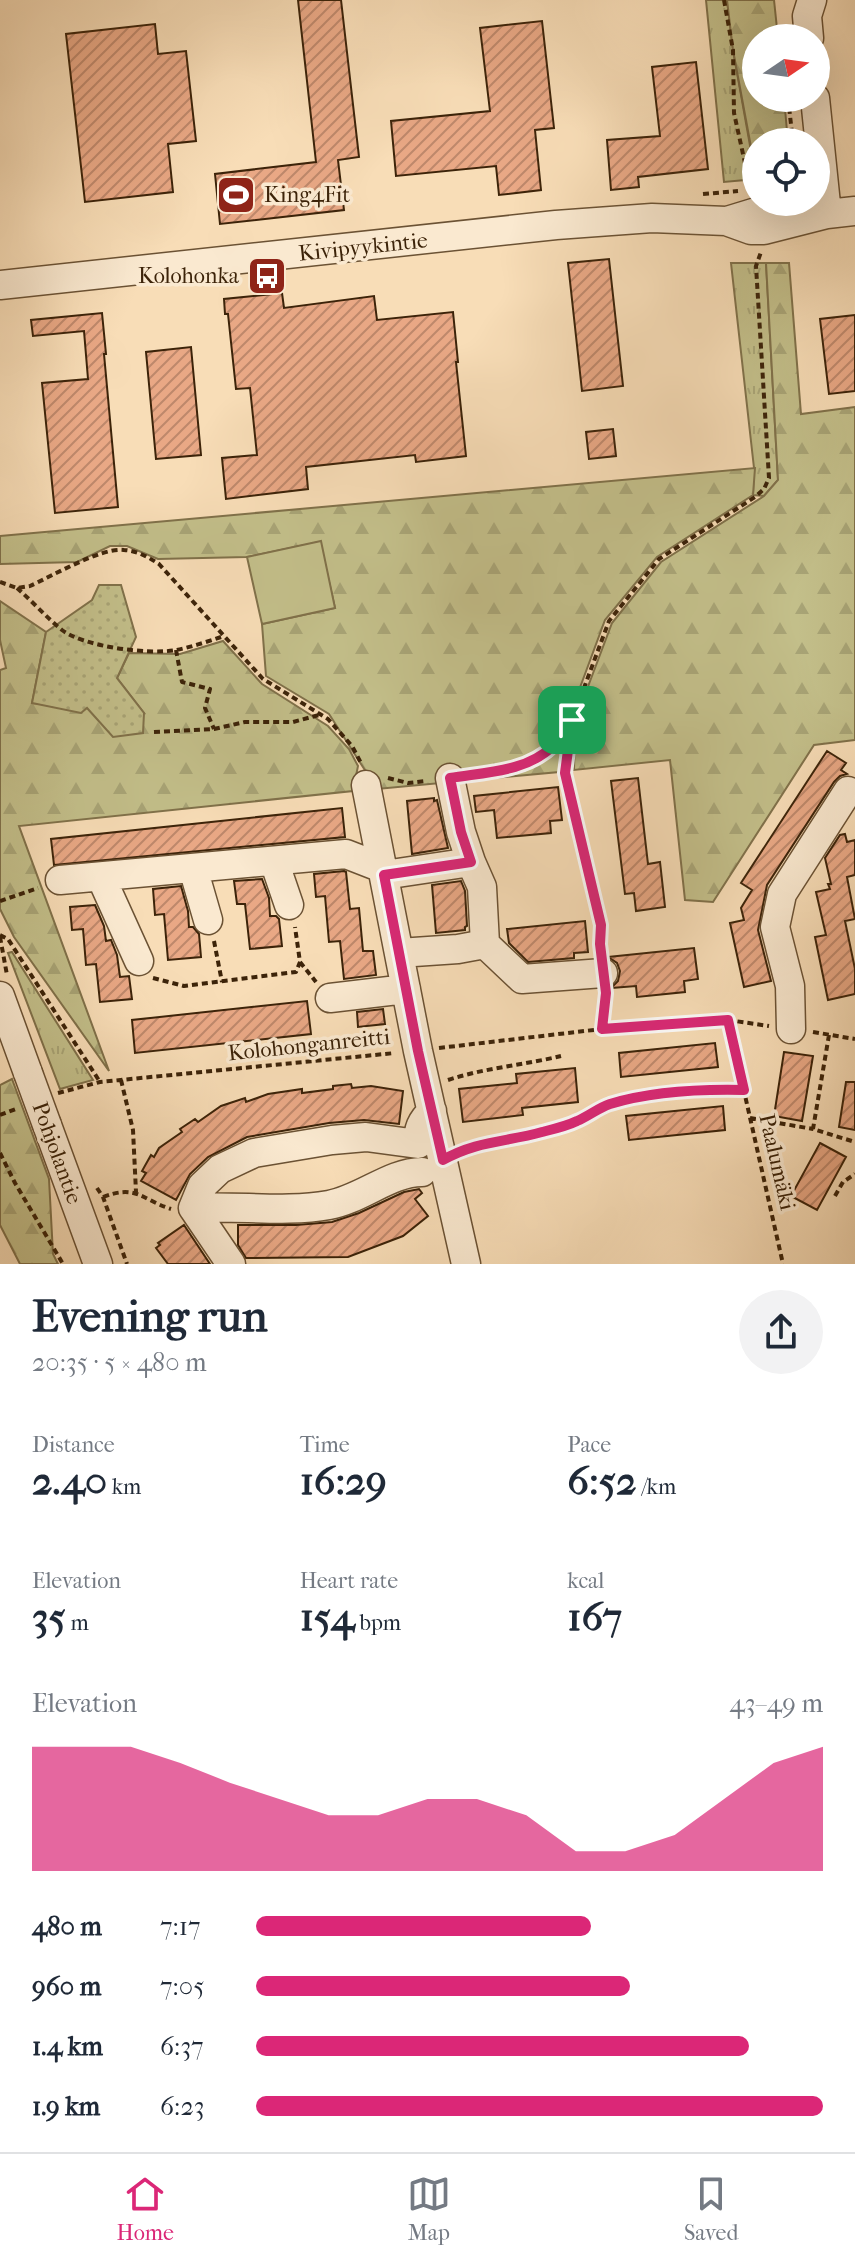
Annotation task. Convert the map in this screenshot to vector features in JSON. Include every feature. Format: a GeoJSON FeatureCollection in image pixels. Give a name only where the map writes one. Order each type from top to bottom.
{"type":"FeatureCollection","features":[{"type":"Feature","properties":{"kind":"street"},"geometry":{"type":"LineString","coordinates":[[808,24],[812,0]]}},
{"type":"Feature","properties":{"kind":"street","name":"Kivipyykintie"},"geometry":{"type":"LineString","coordinates":[[830,214],[855,211]]}},
{"type":"Feature","properties":{"kind":"street","name":"Kivipyykintie"},"geometry":{"type":"LineString","coordinates":[[0,285],[556,225],[652,218],[726,221],[751,230],[763,230],[819,216]]}},
{"type":"Feature","properties":{"kind":"street"},"geometry":{"type":"LineString","coordinates":[[450,778],[461,832],[482,887],[485,944],[522,979],[603,973]]}},
{"type":"Feature","properties":{"kind":"street"},"geometry":{"type":"LineString","coordinates":[[364,779],[429,1099],[433,1164],[466,1264]]}},
{"type":"Feature","properties":{"kind":"street"},"geometry":{"type":"LineString","coordinates":[[791,1029],[790,986],[775,927],[782,894],[846,810]]}},
{"type":"Feature","properties":{"kind":"street"},"geometry":{"type":"LineString","coordinates":[[60,880],[346,854],[383,872],[471,862]]}},
{"type":"Feature","properties":{"kind":"street"},"geometry":{"type":"LineString","coordinates":[[274,861],[289,905]]}},
{"type":"Feature","properties":{"kind":"street"},"geometry":{"type":"LineString","coordinates":[[193,868],[208,920]]}},
{"type":"Feature","properties":{"kind":"street"},"geometry":{"type":"LineString","coordinates":[[101,877],[139,961]]}},
{"type":"Feature","properties":{"kind":"street"},"geometry":{"type":"LineString","coordinates":[[399,953],[485,944]]}},
{"type":"Feature","properties":{"kind":"street"},"geometry":{"type":"LineString","coordinates":[[330,998],[406,989]]}},
{"type":"Feature","properties":{"kind":"street","name":"Pohjolantie"},"geometry":{"type":"LineString","coordinates":[[0,996],[98,1264]]}},
{"type":"Feature","properties":{"kind":"street"},"geometry":{"type":"LineString","coordinates":[[193,1208],[202,1186],[220,1169],[254,1153],[366,1137],[433,1164]]}},
{"type":"Feature","properties":{"kind":"street"},"geometry":{"type":"LineString","coordinates":[[193,1208],[330,1205],[433,1164]]}},
{"type":"Feature","properties":{"kind":"street"},"geometry":{"type":"LineString","coordinates":[[193,1208],[231,1264]]}},
{"type":"Feature","properties":{"kind":"path"},"geometry":{"type":"LineString","coordinates":[[724,0],[733,50],[734,113],[742,149]]}},
{"type":"Feature","properties":{"kind":"path"},"geometry":{"type":"LineString","coordinates":[[602,1029],[606,993],[601,925],[565,773],[572,720],[609,621],[659,559],[755,497],[764,489],[769,478],[756,266],[763,230]]}},
{"type":"Feature","properties":{"kind":"path"},"geometry":{"type":"LineString","coordinates":[[17,588],[30,586],[110,550],[142,554],[159,564],[263,679],[328,719],[352,746],[362,764],[364,779],[408,783],[521,766],[555,744],[572,720]]}},
{"type":"Feature","properties":{"kind":"path"},"geometry":{"type":"LineString","coordinates":[[0,582],[17,588],[64,631],[82,641],[125,649],[176,650],[224,636]]}},
{"type":"Feature","properties":{"kind":"path"},"geometry":{"type":"LineString","coordinates":[[176,650],[182,682],[210,689],[205,708],[214,729]]}},
{"type":"Feature","properties":{"kind":"path"},"geometry":{"type":"LineString","coordinates":[[154,732],[214,729],[245,722],[293,722],[319,715]]}},
{"type":"Feature","properties":{"kind":"path"},"geometry":{"type":"LineString","coordinates":[[0,901],[60,880]]}},
{"type":"Feature","properties":{"kind":"path"},"geometry":{"type":"LineString","coordinates":[[139,961],[151,978],[184,986],[296,972],[300,962],[299,951],[289,905]]}},
{"type":"Feature","properties":{"kind":"path"},"geometry":{"type":"LineString","coordinates":[[208,920],[222,982]]}},
{"type":"Feature","properties":{"kind":"path","name":"Kolohonganreitti"},"geometry":{"type":"LineString","coordinates":[[0,935],[8,939],[100,1082],[418,1051],[602,1029],[728,1020],[855,1039]]}},
{"type":"Feature","properties":{"kind":"path","name":"Paalumäki"},"geometry":{"type":"LineString","coordinates":[[728,1020],[783,1264]]}},
{"type":"Feature","properties":{"kind":"path"},"geometry":{"type":"LineString","coordinates":[[813,1129],[829,1035]]}},
{"type":"Feature","properties":{"kind":"path"},"geometry":{"type":"LineString","coordinates":[[429,1099],[453,1078],[561,1056]]}},
{"type":"Feature","properties":{"kind":"path"},"geometry":{"type":"LineString","coordinates":[[121,1080],[133,1130],[136,1192]]}},
{"type":"Feature","properties":{"kind":"path"},"geometry":{"type":"LineString","coordinates":[[433,1164],[473,1146],[576,1122],[609,1104],[663,1093],[744,1090]]}},
{"type":"Feature","properties":{"kind":"path"},"geometry":{"type":"LineString","coordinates":[[750,1118],[813,1129],[855,1142]]}},
{"type":"Feature","properties":{"kind":"path"},"geometry":{"type":"LineString","coordinates":[[0,1153],[63,1264]]}},
{"type":"Feature","properties":{"kind":"path"},"geometry":{"type":"LineString","coordinates":[[835,1196],[843,1182],[855,1174]]}},
{"type":"Feature","properties":{"kind":"path"},"geometry":{"type":"LineString","coordinates":[[103,1197],[118,1191],[136,1192],[170,1209],[193,1208]]}},
{"type":"Feature","properties":{"kind":"green space"},"geometry":{"type":"Polygon","coordinates":[[[706,0],[727,0],[747,128],[742,128],[742,180],[724,182],[706,0]]]}},
{"type":"Feature","properties":{"kind":"green space"},"geometry":{"type":"Polygon","coordinates":[[[727,0],[774,0],[777,24],[742,24],[742,99],[727,0]]]}},
{"type":"Feature","properties":{"kind":"green space"},"geometry":{"type":"Polygon","coordinates":[[[744,112],[785,112],[787,128],[747,128],[744,112]]]}},
{"type":"Feature","properties":{"kind":"green space"},"geometry":{"type":"Polygon","coordinates":[[[731,263],[766,263],[778,480],[764,496],[753,495],[754,468],[731,263]]]}},
{"type":"Feature","properties":{"kind":"green space"},"geometry":{"type":"Polygon","coordinates":[[[766,263],[789,263],[801,414],[855,407],[855,740],[814,745],[713,902],[685,900],[670,760],[574,770],[575,721],[612,623],[661,562],[764,496],[778,480],[766,263]]]}},
{"type":"Feature","properties":{"kind":"green space"},"geometry":{"type":"Polygon","coordinates":[[[755,468],[753,495],[657,557],[605,620],[568,720],[559,772],[377,789],[329,714],[266,676],[262,624],[335,608],[320,542],[247,557],[158,559],[127,546],[110,546],[77,562],[0,564],[0,536],[755,468]]]}},
{"type":"Feature","properties":{"kind":"green space"},"geometry":{"type":"Polygon","coordinates":[[[321,541],[335,608],[262,624],[247,557],[321,541]]]}},
{"type":"Feature","properties":{"kind":"green space"},"geometry":{"type":"Polygon","coordinates":[[[99,585],[121,585],[136,637],[117,678],[144,713],[143,733],[113,737],[87,708],[81,713],[32,703],[46,632],[92,600],[99,585]]]}},
{"type":"Feature","properties":{"kind":"green space"},"geometry":{"type":"Polygon","coordinates":[[[0,601],[46,632],[32,703],[144,713],[117,678],[129,653],[180,654],[223,641],[262,684],[328,726],[349,749],[358,766],[353,791],[19,826],[109,1071],[14,937],[0,909],[0,670],[6,668],[0,640],[0,601]]]}},
{"type":"Feature","properties":{"kind":"green space"},"geometry":{"type":"Polygon","coordinates":[[[12,952],[93,1080],[60,1089],[8,953],[12,952]]]}},
{"type":"Feature","properties":{"kind":"green space"},"geometry":{"type":"Polygon","coordinates":[[[12,1079],[49,1179],[53,1254],[58,1264],[20,1264],[0,1225],[0,1085],[12,1079]]]}},
{"type":"Feature","properties":{"kind":"building"},"geometry":{"type":"Polygon","coordinates":[[[298,0],[341,0],[359,157],[338,160],[344,210],[220,224],[215,174],[316,162],[298,0]]]}},
{"type":"Feature","properties":{"kind":"building"},"geometry":{"type":"Polygon","coordinates":[[[542,21],[554,128],[535,130],[541,190],[499,195],[496,166],[396,176],[391,121],[490,111],[480,28],[542,21]]]}},
{"type":"Feature","properties":{"kind":"building"},"geometry":{"type":"Polygon","coordinates":[[[155,24],[158,54],[186,51],[196,141],[168,144],[173,192],[85,202],[66,34],[155,24]]]}},
{"type":"Feature","properties":{"kind":"building"},"geometry":{"type":"Polygon","coordinates":[[[696,62],[708,169],[638,177],[639,187],[611,190],[607,140],[660,136],[652,67],[696,62]]]}},
{"type":"Feature","properties":{"kind":"building"},"geometry":{"type":"Polygon","coordinates":[[[609,259],[623,386],[582,391],[568,263],[609,259]]]}},
{"type":"Feature","properties":{"kind":"building"},"geometry":{"type":"Polygon","coordinates":[[[282,293],[284,308],[374,296],[377,320],[453,312],[466,456],[416,462],[415,455],[306,467],[308,489],[226,499],[222,458],[257,455],[250,388],[236,389],[224,299],[282,293]]]}},
{"type":"Feature","properties":{"kind":"building"},"geometry":{"type":"Polygon","coordinates":[[[102,313],[118,507],[55,513],[42,383],[88,379],[84,331],[33,336],[31,320],[102,313]]]}},
{"type":"Feature","properties":{"kind":"building"},"geometry":{"type":"Polygon","coordinates":[[[855,315],[855,391],[829,394],[820,319],[855,315]]]}},
{"type":"Feature","properties":{"kind":"building"},"geometry":{"type":"Polygon","coordinates":[[[191,347],[201,455],[156,459],[146,352],[191,347]]]}},
{"type":"Feature","properties":{"kind":"building"},"geometry":{"type":"Polygon","coordinates":[[[613,429],[616,456],[589,459],[586,432],[613,429]]]}},
{"type":"Feature","properties":{"kind":"building"},"geometry":{"type":"Polygon","coordinates":[[[827,751],[846,763],[841,770],[847,774],[834,782],[767,885],[758,930],[771,981],[744,987],[730,923],[744,920],[741,908],[752,890],[741,883],[827,751]]]}},
{"type":"Feature","properties":{"kind":"building"},"geometry":{"type":"Polygon","coordinates":[[[638,778],[648,864],[660,862],[665,907],[636,911],[634,893],[625,894],[611,781],[638,778]]]}},
{"type":"Feature","properties":{"kind":"building"},"geometry":{"type":"Polygon","coordinates":[[[558,787],[562,820],[550,821],[551,833],[497,838],[494,810],[476,812],[474,796],[558,787]]]}},
{"type":"Feature","properties":{"kind":"building"},"geometry":{"type":"Polygon","coordinates":[[[434,798],[448,848],[412,854],[407,801],[434,798]]]}},
{"type":"Feature","properties":{"kind":"building"},"geometry":{"type":"Polygon","coordinates":[[[342,808],[345,837],[54,865],[51,839],[342,808]]]}},
{"type":"Feature","properties":{"kind":"building"},"geometry":{"type":"Polygon","coordinates":[[[845,834],[847,842],[855,840],[855,875],[847,877],[855,919],[845,921],[855,969],[855,994],[828,1000],[815,937],[826,935],[816,892],[830,889],[825,858],[840,835],[845,834]]]}},
{"type":"Feature","properties":{"kind":"building"},"geometry":{"type":"Polygon","coordinates":[[[344,871],[350,909],[359,908],[363,951],[373,951],[376,975],[344,979],[340,941],[329,942],[325,896],[316,897],[314,874],[344,871]]]}},
{"type":"Feature","properties":{"kind":"building"},"geometry":{"type":"Polygon","coordinates":[[[262,879],[269,898],[270,916],[279,919],[282,946],[250,949],[245,904],[237,904],[234,881],[262,879]]]}},
{"type":"Feature","properties":{"kind":"building"},"geometry":{"type":"Polygon","coordinates":[[[461,881],[465,891],[467,926],[465,930],[436,933],[432,885],[461,881]]]}},
{"type":"Feature","properties":{"kind":"building"},"geometry":{"type":"Polygon","coordinates":[[[181,886],[189,927],[199,934],[201,957],[168,960],[164,914],[155,915],[153,889],[181,886]]]}},
{"type":"Feature","properties":{"kind":"building"},"geometry":{"type":"Polygon","coordinates":[[[95,905],[104,926],[106,941],[111,940],[117,955],[120,977],[129,976],[132,999],[100,1002],[96,964],[86,965],[83,929],[72,930],[70,907],[95,905]]]}},
{"type":"Feature","properties":{"kind":"building"},"geometry":{"type":"Polygon","coordinates":[[[585,921],[588,952],[574,953],[574,958],[528,962],[509,943],[507,929],[585,921]]]}},
{"type":"Feature","properties":{"kind":"building"},"geometry":{"type":"Polygon","coordinates":[[[694,948],[698,979],[684,981],[685,992],[637,997],[636,986],[611,988],[618,981],[620,971],[617,963],[608,957],[694,948]]]}},
{"type":"Feature","properties":{"kind":"building"},"geometry":{"type":"Polygon","coordinates":[[[307,1001],[311,1034],[135,1053],[132,1020],[307,1001]]]}},
{"type":"Feature","properties":{"kind":"building"},"geometry":{"type":"Polygon","coordinates":[[[383,1009],[385,1024],[358,1027],[357,1012],[383,1009]]]}},
{"type":"Feature","properties":{"kind":"building"},"geometry":{"type":"Polygon","coordinates":[[[715,1043],[718,1067],[621,1077],[619,1053],[715,1043]]]}},
{"type":"Feature","properties":{"kind":"building"},"geometry":{"type":"Polygon","coordinates":[[[784,1052],[813,1056],[802,1121],[774,1116],[784,1052]]]}},
{"type":"Feature","properties":{"kind":"building"},"geometry":{"type":"Polygon","coordinates":[[[575,1068],[578,1102],[522,1108],[523,1115],[463,1122],[459,1089],[517,1083],[516,1074],[575,1068]]]}},
{"type":"Feature","properties":{"kind":"building"},"geometry":{"type":"Polygon","coordinates":[[[846,1082],[855,1082],[855,1130],[839,1127],[846,1082]]]}},
{"type":"Feature","properties":{"kind":"building"},"geometry":{"type":"Polygon","coordinates":[[[351,1084],[352,1088],[371,1086],[403,1091],[399,1124],[364,1120],[247,1137],[208,1157],[190,1174],[176,1200],[141,1181],[146,1173],[142,1171],[151,1155],[154,1157],[159,1148],[182,1132],[180,1129],[195,1119],[198,1122],[221,1106],[268,1094],[302,1089],[302,1093],[351,1084]]]}},
{"type":"Feature","properties":{"kind":"building"},"geometry":{"type":"Polygon","coordinates":[[[723,1106],[725,1130],[629,1140],[626,1116],[723,1106]]]}},
{"type":"Feature","properties":{"kind":"building"},"geometry":{"type":"Polygon","coordinates":[[[820,1143],[846,1157],[817,1210],[791,1196],[820,1143]]]}},
{"type":"Feature","properties":{"kind":"building"},"geometry":{"type":"Polygon","coordinates":[[[419,1189],[422,1193],[415,1199],[428,1216],[403,1236],[348,1257],[246,1258],[238,1245],[238,1225],[332,1222],[404,1192],[419,1189]]]}},
{"type":"Feature","properties":{"kind":"building"},"geometry":{"type":"Polygon","coordinates":[[[184,1225],[210,1264],[168,1264],[156,1248],[160,1245],[158,1243],[184,1225]]]}},
{"type":"Feature","properties":{"kind":"place","name":"King4Fit"},"geometry":{"type":"Point","coordinates":[236,195]}},
{"type":"Feature","properties":{"kind":"place","name":"Kolohonka"},"geometry":{"type":"Point","coordinates":[267,276]}},
{"type":"Feature","properties":{"kind":"route"},"geometry":{"type":"LineString","coordinates":[[572,720],[565,773],[601,925],[606,993],[602,1029],[728,1020],[744,1090],[663,1093],[609,1104],[576,1122],[473,1146],[443,1160],[384,875],[471,862],[461,832],[450,778],[521,766],[555,744],[572,720]]}}]}
